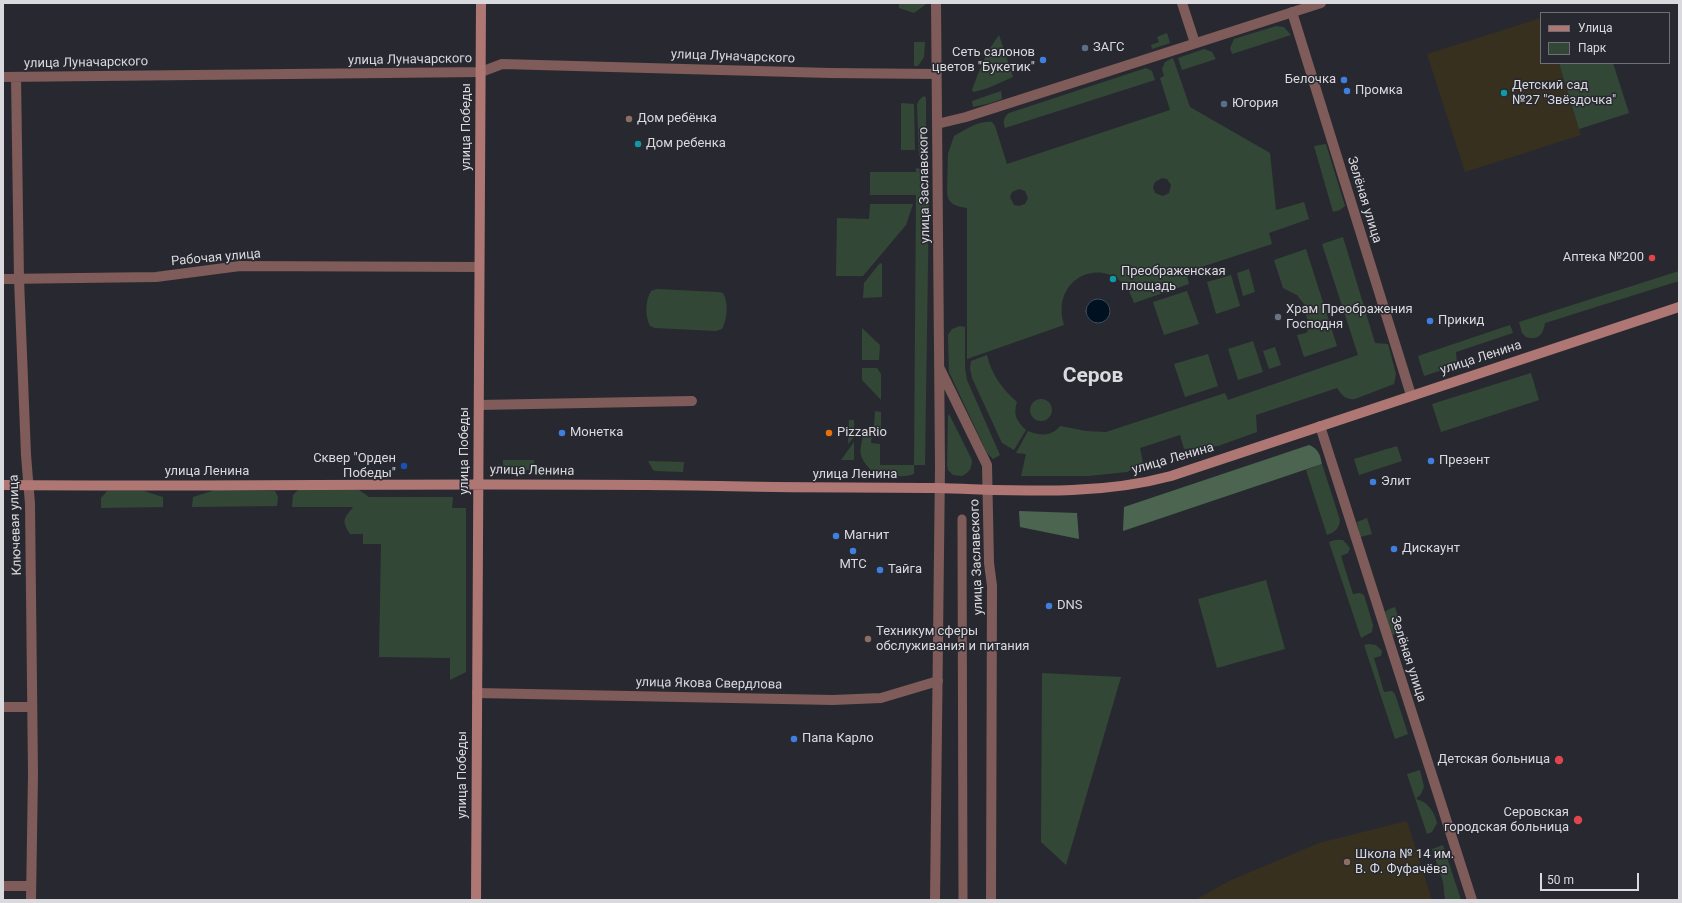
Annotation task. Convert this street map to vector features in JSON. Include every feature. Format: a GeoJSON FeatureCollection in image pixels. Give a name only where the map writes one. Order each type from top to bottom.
{"type":"FeatureCollection","features":[{"type":"Feature","properties":{"kind":"main road","name":"улица Победы"},"geometry":{"type":"LineString","coordinates":[[476,900],[481,3]]}},
{"type":"Feature","properties":{"kind":"main road","name":"улица Ленина"},"geometry":{"type":"LineString","coordinates":[[3,485],[478,484],[940,488],[1077,491],[1142,484],[1170,476],[1679,307]]}},
{"type":"Feature","properties":{"kind":"street","name":"улица Заславского"},"geometry":{"type":"LineString","coordinates":[[935,900],[940,488],[936,3]]}},
{"type":"Feature","properties":{"kind":"street"},"geometry":{"type":"LineString","coordinates":[[1182,3],[1195,43]]}},
{"type":"Feature","properties":{"kind":"street"},"geometry":{"type":"LineString","coordinates":[[937,124],[966,117],[1321,3]]}},
{"type":"Feature","properties":{"kind":"street","name":"Зелёная улица"},"geometry":{"type":"LineString","coordinates":[[1292,12],[1411,395]]}},
{"type":"Feature","properties":{"kind":"street","name":"улица Луначарского"},"geometry":{"type":"LineString","coordinates":[[3,77],[480,72],[502,64],[830,73],[936,74]]}},
{"type":"Feature","properties":{"kind":"street","name":"Ключевая улица"},"geometry":{"type":"LineString","coordinates":[[16,77],[19,279],[26,455],[29,485],[32,900]]}},
{"type":"Feature","properties":{"kind":"street","name":"Рабочая улица"},"geometry":{"type":"LineString","coordinates":[[3,279],[156,277],[240,266],[479,267]]}},
{"type":"Feature","properties":{"kind":"street","name":"улица Заславского"},"geometry":{"type":"LineString","coordinates":[[939,368],[987,465],[989,563],[992,586],[991,900]]}},
{"type":"Feature","properties":{"kind":"street"},"geometry":{"type":"LineString","coordinates":[[478,405],[692,401]]}},
{"type":"Feature","properties":{"kind":"street","name":"Зелёная улица"},"geometry":{"type":"LineString","coordinates":[[1320,426],[1472,900]]}},
{"type":"Feature","properties":{"kind":"street","name":"улица Заславского"},"geometry":{"type":"LineString","coordinates":[[962,519],[963,900]]}},
{"type":"Feature","properties":{"kind":"street","name":"улица Якова Свердлова"},"geometry":{"type":"LineString","coordinates":[[477,692],[834,700],[881,698],[938,681]]}},
{"type":"Feature","properties":{"kind":"street"},"geometry":{"type":"LineString","coordinates":[[3,707],[31,707]]}},
{"type":"Feature","properties":{"kind":"street"},"geometry":{"type":"LineString","coordinates":[[3,886],[32,886]]}},
{"type":"Feature","properties":{"kind":"shaded area"},"geometry":{"type":"Polygon","coordinates":[[[1540,18],[1540,64],[1559,64],[1581,135],[1465,172],[1427,54],[1540,18]]]}},
{"type":"Feature","properties":{"kind":"shaded area","name":"Школа № 14 им. В. Ф. Фуфачёва"},"geometry":{"type":"Polygon","coordinates":[[[1407,821],[1432,900],[1195,900],[1229,881],[1319,843],[1407,821]]]}},
{"type":"Feature","properties":{"kind":"green space"},"geometry":{"type":"Polygon","coordinates":[[[899,3],[925,3],[925,5],[914,13],[899,8],[899,3]]]}},
{"type":"Feature","properties":{"kind":"green space"},"geometry":{"type":"Polygon","coordinates":[[[1276,26],[1284,27],[1291,35],[1232,54],[1230,48],[1234,39],[1276,26]]]}},
{"type":"Feature","properties":{"kind":"green space"},"geometry":{"type":"Polygon","coordinates":[[[1167,33],[1170,43],[1152,49],[1151,45],[1159,42],[1157,37],[1167,33]]]}},
{"type":"Feature","properties":{"kind":"green space"},"geometry":{"type":"Polygon","coordinates":[[[999,35],[1013,77],[988,88],[974,92],[972,90],[983,62],[999,35]]]}},
{"type":"Feature","properties":{"kind":"green space"},"geometry":{"type":"Polygon","coordinates":[[[914,42],[925,42],[924,57],[918,66],[914,66],[914,42]]]}},
{"type":"Feature","properties":{"kind":"green space"},"geometry":{"type":"Polygon","coordinates":[[[1204,49],[1212,52],[1216,59],[1182,70],[1178,58],[1204,49]]]}},
{"type":"Feature","properties":{"kind":"green space"},"geometry":{"type":"Polygon","coordinates":[[[1173,58],[1190,107],[1270,153],[1276,210],[1304,202],[1309,219],[1269,233],[1272,244],[1186,272],[1189,284],[1134,303],[1125,287],[1114,277],[1100,273],[1087,274],[1075,281],[1066,292],[1062,307],[1064,325],[967,359],[967,208],[953,204],[949,200],[947,192],[948,154],[954,136],[967,128],[982,122],[992,122],[995,126],[1007,164],[1170,110],[1160,78],[1164,76],[1162,69],[1165,62],[1173,58]],[[1162,178],[1155,182],[1153,187],[1155,193],[1163,196],[1169,193],[1171,185],[1167,179],[1162,178]],[[1019,189],[1012,192],[1010,197],[1014,205],[1019,206],[1025,204],[1028,198],[1025,191],[1019,189]]]}},
{"type":"Feature","properties":{"kind":"green space"},"geometry":{"type":"Polygon","coordinates":[[[1559,64],[1613,64],[1629,113],[1579,129],[1559,64]]]}},
{"type":"Feature","properties":{"kind":"green space"},"geometry":{"type":"Polygon","coordinates":[[[1146,68],[1152,71],[1155,80],[1005,128],[1004,120],[1009,113],[1146,68]]]}},
{"type":"Feature","properties":{"kind":"green space"},"geometry":{"type":"Polygon","coordinates":[[[1001,91],[1002,99],[973,107],[972,101],[1001,91]]]}},
{"type":"Feature","properties":{"kind":"green space"},"geometry":{"type":"Polygon","coordinates":[[[924,96],[926,98],[926,144],[923,153],[919,156],[917,105],[919,100],[924,96]]]}},
{"type":"Feature","properties":{"kind":"green space"},"geometry":{"type":"Polygon","coordinates":[[[901,103],[914,104],[915,150],[901,150],[901,103]]]}},
{"type":"Feature","properties":{"kind":"green space"},"geometry":{"type":"Polygon","coordinates":[[[1326,144],[1345,206],[1340,210],[1333,212],[1314,146],[1326,144]]]}},
{"type":"Feature","properties":{"kind":"green space"},"geometry":{"type":"Polygon","coordinates":[[[916,168],[921,169],[927,177],[929,197],[925,465],[914,465],[916,195],[870,195],[870,172],[916,172],[916,168]]]}},
{"type":"Feature","properties":{"kind":"green space"},"geometry":{"type":"Polygon","coordinates":[[[870,204],[913,204],[906,225],[863,276],[836,276],[837,218],[869,219],[870,204]]]}},
{"type":"Feature","properties":{"kind":"green space"},"geometry":{"type":"Polygon","coordinates":[[[1343,237],[1375,343],[1388,344],[1396,374],[1394,384],[1355,399],[1346,398],[1337,388],[1256,415],[1257,432],[1218,446],[1184,449],[1180,435],[1140,448],[1143,463],[1127,472],[1088,476],[1021,476],[1026,454],[1016,453],[1028,431],[1041,435],[1049,434],[1057,430],[1060,426],[1086,431],[1106,432],[1225,393],[1228,400],[1358,355],[1322,244],[1343,237]]]}},
{"type":"Feature","properties":{"kind":"green space"},"geometry":{"type":"Polygon","coordinates":[[[1306,249],[1337,346],[1304,357],[1297,335],[1308,331],[1305,325],[1308,321],[1305,312],[1307,308],[1297,295],[1283,288],[1274,260],[1306,249]]]}},
{"type":"Feature","properties":{"kind":"green space"},"geometry":{"type":"Polygon","coordinates":[[[880,263],[882,264],[882,297],[863,298],[864,283],[880,263]]]}},
{"type":"Feature","properties":{"kind":"green space"},"geometry":{"type":"Polygon","coordinates":[[[1249,269],[1255,292],[1243,296],[1237,273],[1249,269]]]}},
{"type":"Feature","properties":{"kind":"green space"},"geometry":{"type":"Polygon","coordinates":[[[1679,271],[1679,281],[1545,323],[1540,336],[1530,338],[1526,337],[1522,333],[1519,322],[1679,271]]]}},
{"type":"Feature","properties":{"kind":"green space"},"geometry":{"type":"Polygon","coordinates":[[[1231,275],[1240,306],[1216,314],[1207,282],[1231,275]]]}},
{"type":"Feature","properties":{"kind":"green space"},"geometry":{"type":"Polygon","coordinates":[[[657,289],[723,293],[727,311],[722,329],[716,331],[655,328],[650,326],[646,308],[651,291],[657,289]]]}},
{"type":"Feature","properties":{"kind":"green space"},"geometry":{"type":"Polygon","coordinates":[[[1187,291],[1199,324],[1164,335],[1153,302],[1187,291]]]}},
{"type":"Feature","properties":{"kind":"green space"},"geometry":{"type":"Polygon","coordinates":[[[1510,325],[1513,333],[1456,352],[1457,365],[1424,376],[1418,356],[1510,325]]]}},
{"type":"Feature","properties":{"kind":"green space"},"geometry":{"type":"Polygon","coordinates":[[[960,326],[965,327],[965,368],[967,380],[1000,455],[993,459],[987,453],[949,372],[948,335],[952,329],[960,326]]]}},
{"type":"Feature","properties":{"kind":"green space"},"geometry":{"type":"Polygon","coordinates":[[[862,328],[880,345],[879,360],[862,360],[862,328]]]}},
{"type":"Feature","properties":{"kind":"green space"},"geometry":{"type":"Polygon","coordinates":[[[1253,341],[1263,372],[1238,380],[1228,349],[1253,341]]]}},
{"type":"Feature","properties":{"kind":"green space"},"geometry":{"type":"Polygon","coordinates":[[[1275,347],[1281,365],[1269,369],[1263,351],[1275,347]]]}},
{"type":"Feature","properties":{"kind":"green space"},"geometry":{"type":"Polygon","coordinates":[[[1208,354],[1218,386],[1185,397],[1174,364],[1208,354]]]}},
{"type":"Feature","properties":{"kind":"green space"},"geometry":{"type":"Polygon","coordinates":[[[987,355],[991,369],[998,381],[1017,402],[1015,414],[1020,424],[1026,430],[1014,450],[1002,443],[972,378],[970,368],[971,361],[987,355]]]}},
{"type":"Feature","properties":{"kind":"green space"},"geometry":{"type":"Polygon","coordinates":[[[862,368],[877,368],[881,374],[881,400],[862,380],[862,368]]]}},
{"type":"Feature","properties":{"kind":"green space"},"geometry":{"type":"Polygon","coordinates":[[[1531,373],[1539,400],[1441,432],[1432,404],[1531,373]]]}},
{"type":"Feature","properties":{"kind":"green space"},"geometry":{"type":"Polygon","coordinates":[[[1041,399],[1049,402],[1052,410],[1049,418],[1041,421],[1033,418],[1030,410],[1033,402],[1041,399]]]}},
{"type":"Feature","properties":{"kind":"green space"},"geometry":{"type":"Polygon","coordinates":[[[875,411],[881,412],[881,434],[872,434],[871,443],[880,444],[880,465],[914,465],[914,474],[906,476],[880,476],[870,469],[863,460],[861,456],[861,443],[864,432],[869,432],[870,426],[874,426],[875,411]]]}},
{"type":"Feature","properties":{"kind":"green space"},"geometry":{"type":"Polygon","coordinates":[[[949,414],[972,460],[970,470],[962,476],[953,475],[948,470],[947,466],[949,414]]]}},
{"type":"Feature","properties":{"kind":"green space"},"geometry":{"type":"Polygon","coordinates":[[[849,420],[854,420],[854,437],[848,444],[849,420]]]}},
{"type":"Feature","properties":{"kind":"green space"},"geometry":{"type":"Polygon","coordinates":[[[854,442],[854,460],[841,460],[854,442]]]}},
{"type":"Feature","properties":{"kind":"green space"},"geometry":{"type":"Polygon","coordinates":[[[1309,445],[1317,450],[1322,464],[1123,531],[1124,507],[1309,445]]]}},
{"type":"Feature","properties":{"kind":"green space"},"geometry":{"type":"Polygon","coordinates":[[[1397,446],[1402,461],[1359,475],[1354,459],[1397,446]]]}},
{"type":"Feature","properties":{"kind":"green space"},"geometry":{"type":"Polygon","coordinates":[[[503,460],[534,460],[534,466],[531,470],[503,469],[503,460]]]}},
{"type":"Feature","properties":{"kind":"green space"},"geometry":{"type":"Polygon","coordinates":[[[648,461],[684,462],[683,472],[656,471],[653,470],[648,461]]]}},
{"type":"Feature","properties":{"kind":"green space"},"geometry":{"type":"Polygon","coordinates":[[[1322,464],[1340,520],[1339,526],[1336,530],[1327,535],[1306,470],[1322,464]]]}},
{"type":"Feature","properties":{"kind":"green space"},"geometry":{"type":"Polygon","coordinates":[[[215,490],[275,491],[278,497],[277,506],[192,507],[193,497],[215,490]]]}},
{"type":"Feature","properties":{"kind":"green space"},"geometry":{"type":"Polygon","coordinates":[[[298,490],[359,490],[369,497],[453,497],[452,508],[466,508],[466,672],[450,680],[450,658],[379,657],[381,544],[363,544],[363,534],[350,534],[345,526],[345,520],[347,514],[353,507],[292,507],[293,495],[298,490]]]}},
{"type":"Feature","properties":{"kind":"green space"},"geometry":{"type":"Polygon","coordinates":[[[107,491],[144,491],[163,497],[163,507],[101,508],[101,498],[107,491]]]}},
{"type":"Feature","properties":{"kind":"green space"},"geometry":{"type":"Polygon","coordinates":[[[1019,511],[1077,513],[1079,539],[1020,527],[1019,511]]]}},
{"type":"Feature","properties":{"kind":"green space"},"geometry":{"type":"Polygon","coordinates":[[[1367,518],[1372,534],[1360,537],[1357,522],[1367,518]]]}},
{"type":"Feature","properties":{"kind":"green space"},"geometry":{"type":"Polygon","coordinates":[[[1343,540],[1350,548],[1348,553],[1341,556],[1353,594],[1360,593],[1364,595],[1373,625],[1372,632],[1361,638],[1329,542],[1343,540]]]}},
{"type":"Feature","properties":{"kind":"green space"},"geometry":{"type":"Polygon","coordinates":[[[1266,580],[1285,649],[1217,668],[1198,599],[1266,580]]]}},
{"type":"Feature","properties":{"kind":"green space"},"geometry":{"type":"Polygon","coordinates":[[[1395,607],[1403,632],[1392,635],[1385,612],[1395,607]]]}},
{"type":"Feature","properties":{"kind":"green space"},"geometry":{"type":"Polygon","coordinates":[[[1364,645],[1376,645],[1382,651],[1381,656],[1374,658],[1384,692],[1392,691],[1395,694],[1408,734],[1395,739],[1364,645]]]}},
{"type":"Feature","properties":{"kind":"green space"},"geometry":{"type":"Polygon","coordinates":[[[1042,673],[1121,677],[1066,865],[1041,842],[1042,673]]]}},
{"type":"Feature","properties":{"kind":"green space"},"geometry":{"type":"Polygon","coordinates":[[[1420,770],[1424,787],[1421,794],[1416,799],[1424,802],[1430,808],[1437,823],[1432,832],[1427,834],[1407,774],[1420,770]]]}},
{"type":"Feature","properties":{"kind":"green space"},"geometry":{"type":"Polygon","coordinates":[[[1443,845],[1461,900],[1445,900],[1443,882],[1432,849],[1443,845]]]}},
{"type":"Feature","properties":{"kind":"water"},"geometry":{"type":"Polygon","coordinates":[[[1098,299],[1107,302],[1110,311],[1107,320],[1098,323],[1089,320],[1086,311],[1089,302],[1098,299]]]}},
{"type":"Feature","properties":{"kind":"place","name":"ЗАГС"},"geometry":{"type":"Point","coordinates":[1085,48]}},
{"type":"Feature","properties":{"kind":"place","name":"Сеть салонов цветов \"Букетик\""},"geometry":{"type":"Point","coordinates":[1043,60]}},
{"type":"Feature","properties":{"kind":"place","name":"Белочка"},"geometry":{"type":"Point","coordinates":[1344,80]}},
{"type":"Feature","properties":{"kind":"place","name":"Промка"},"geometry":{"type":"Point","coordinates":[1347,91]}},
{"type":"Feature","properties":{"kind":"place","name":"Детский сад №27 \"Звёздочка\""},"geometry":{"type":"Point","coordinates":[1504,93]}},
{"type":"Feature","properties":{"kind":"place","name":"Югория"},"geometry":{"type":"Point","coordinates":[1224,104]}},
{"type":"Feature","properties":{"kind":"place","name":"Дом ребёнка"},"geometry":{"type":"Point","coordinates":[629,119]}},
{"type":"Feature","properties":{"kind":"place","name":"Дом ребенка"},"geometry":{"type":"Point","coordinates":[638,144]}},
{"type":"Feature","properties":{"kind":"place","name":"Аптека №200"},"geometry":{"type":"Point","coordinates":[1652,258]}},
{"type":"Feature","properties":{"kind":"place","name":"Преображенская площадь"},"geometry":{"type":"Point","coordinates":[1113,279]}},
{"type":"Feature","properties":{"kind":"place","name":"Храм Преображения Господня"},"geometry":{"type":"Point","coordinates":[1278,317]}},
{"type":"Feature","properties":{"kind":"place","name":"Прикид"},"geometry":{"type":"Point","coordinates":[1430,321]}},
{"type":"Feature","properties":{"kind":"place","name":"Монетка"},"geometry":{"type":"Point","coordinates":[562,433]}},
{"type":"Feature","properties":{"kind":"place","name":"PizzaRio"},"geometry":{"type":"Point","coordinates":[829,433]}},
{"type":"Feature","properties":{"kind":"place","name":"Презент"},"geometry":{"type":"Point","coordinates":[1431,461]}},
{"type":"Feature","properties":{"kind":"place","name":"Сквер \"Орден Победы\""},"geometry":{"type":"Point","coordinates":[404,466]}},
{"type":"Feature","properties":{"kind":"place","name":"Элит"},"geometry":{"type":"Point","coordinates":[1373,482]}},
{"type":"Feature","properties":{"kind":"place","name":"Магнит"},"geometry":{"type":"Point","coordinates":[836,536]}},
{"type":"Feature","properties":{"kind":"place","name":"Дискаунт"},"geometry":{"type":"Point","coordinates":[1394,549]}},
{"type":"Feature","properties":{"kind":"place","name":"МТС"},"geometry":{"type":"Point","coordinates":[853,551]}},
{"type":"Feature","properties":{"kind":"place","name":"Тайга"},"geometry":{"type":"Point","coordinates":[880,570]}},
{"type":"Feature","properties":{"kind":"place","name":"DNS"},"geometry":{"type":"Point","coordinates":[1049,606]}},
{"type":"Feature","properties":{"kind":"place","name":"Техникум сферы обслуживания и питания"},"geometry":{"type":"Point","coordinates":[868,639]}},
{"type":"Feature","properties":{"kind":"place","name":"Папа Карло"},"geometry":{"type":"Point","coordinates":[794,739]}},
{"type":"Feature","properties":{"kind":"place","name":"Детская больница"},"geometry":{"type":"Point","coordinates":[1559,760]}},
{"type":"Feature","properties":{"kind":"place","name":"Серовская городская больница"},"geometry":{"type":"Point","coordinates":[1578,820]}},
{"type":"Feature","properties":{"kind":"place","name":"Школа № 14 им. В. Ф. Фуфачёва"},"geometry":{"type":"Point","coordinates":[1347,862]}},
{"type":"Feature","properties":{"kind":"district","name":"Серов"},"geometry":{"type":"Point","coordinates":[1093,377]}}]}
